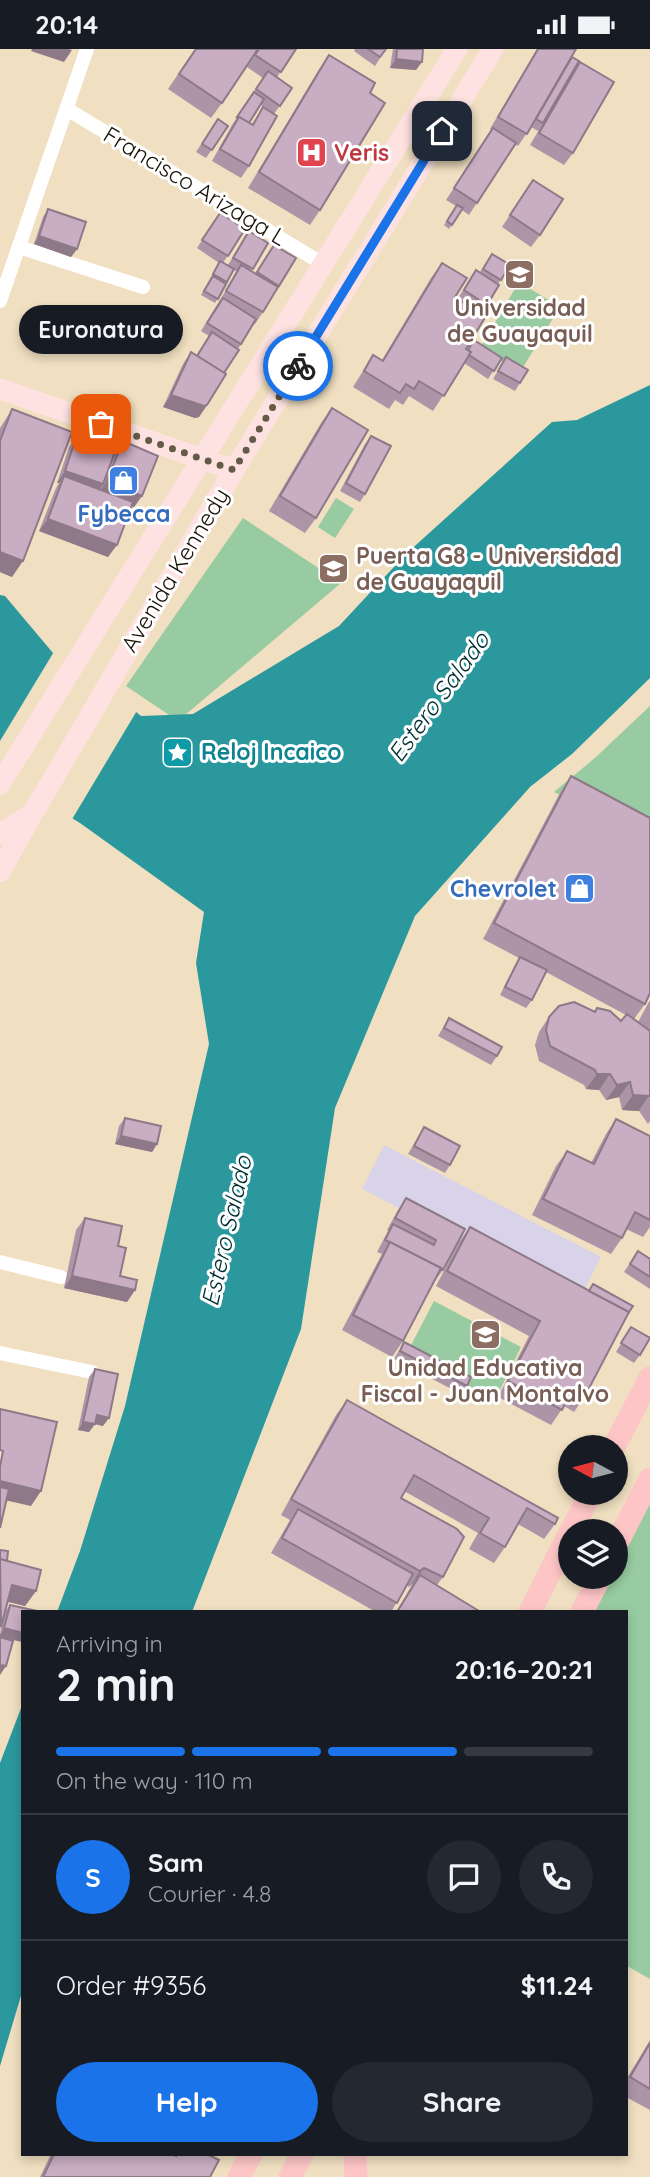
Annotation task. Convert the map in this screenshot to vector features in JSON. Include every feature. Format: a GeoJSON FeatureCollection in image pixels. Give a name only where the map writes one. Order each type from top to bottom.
{"type":"FeatureCollection","features":[{"type":"Feature","properties":{"kind":"main road","name":"Avenida Kennedy"},"geometry":{"type":"LineString","coordinates":[[0,784],[457,49]]}},
{"type":"Feature","properties":{"kind":"main road","name":"Avenida Kennedy"},"geometry":{"type":"LineString","coordinates":[[0,872],[234,470],[493,49]]}},
{"type":"Feature","properties":{"kind":"main road"},"geometry":{"type":"LineString","coordinates":[[0,389],[234,470]]}},
{"type":"Feature","properties":{"kind":"main road"},"geometry":{"type":"LineString","coordinates":[[0,834],[35,810]]}},
{"type":"Feature","properties":{"kind":"main road"},"geometry":{"type":"LineString","coordinates":[[620,1435],[650,1378]]}},
{"type":"Feature","properties":{"kind":"main road"},"geometry":{"type":"LineString","coordinates":[[628,1522],[650,1479]]}},
{"type":"Feature","properties":{"kind":"main road"},"geometry":{"type":"LineString","coordinates":[[531,1610],[558,1557]]}},
{"type":"Feature","properties":{"kind":"main road"},"geometry":{"type":"LineString","coordinates":[[583,1610],[594,1589]]}},
{"type":"Feature","properties":{"kind":"main road"},"geometry":{"type":"LineString","coordinates":[[239,2177],[250,2156]]}},
{"type":"Feature","properties":{"kind":"main road"},"geometry":{"type":"LineString","coordinates":[[290,2177],[301,2156]]}},
{"type":"Feature","properties":{"kind":"main road"},"geometry":{"type":"LineString","coordinates":[[355,2156],[356,2177]]}},
{"type":"Feature","properties":{"kind":"street"},"geometry":{"type":"LineString","coordinates":[[0,301],[87,49]]}},
{"type":"Feature","properties":{"kind":"street","name":"Francisco Arizaga L"},"geometry":{"type":"LineString","coordinates":[[67,109],[323,264]]}},
{"type":"Feature","properties":{"kind":"street"},"geometry":{"type":"LineString","coordinates":[[19,247],[143,287]]}},
{"type":"Feature","properties":{"kind":"street"},"geometry":{"type":"LineString","coordinates":[[0,1262],[61,1277]]}},
{"type":"Feature","properties":{"kind":"street"},"geometry":{"type":"LineString","coordinates":[[0,1353],[92,1372]]}},
{"type":"Feature","properties":{"kind":"shaded area"},"geometry":{"type":"Polygon","coordinates":[[[384,1145],[601,1257],[579,1301],[362,1189],[384,1145]]]}},
{"type":"Feature","properties":{"kind":"green space"},"geometry":{"type":"Polygon","coordinates":[[[519,282],[560,307],[520,372],[480,348],[519,282]]]}},
{"type":"Feature","properties":{"kind":"green space"},"geometry":{"type":"Polygon","coordinates":[[[336,498],[354,509],[335,538],[318,527],[336,498]]]}},
{"type":"Feature","properties":{"kind":"green space"},"geometry":{"type":"Polygon","coordinates":[[[243,518],[341,583],[178,721],[126,686],[243,518]]]}},
{"type":"Feature","properties":{"kind":"green space"},"geometry":{"type":"Polygon","coordinates":[[[650,706],[650,838],[554,792],[650,706]]]}},
{"type":"Feature","properties":{"kind":"green space"},"geometry":{"type":"Polygon","coordinates":[[[434,1301],[521,1347],[495,1400],[407,1353],[434,1301]]]}},
{"type":"Feature","properties":{"kind":"green space"},"geometry":{"type":"Polygon","coordinates":[[[650,1499],[650,1979],[628,1967],[628,1610],[593,1610],[604,1589],[628,1589],[628,1542],[650,1499]]]}},
{"type":"Feature","properties":{"kind":"water","name":"Estero Salado"},"geometry":{"type":"Polygon","coordinates":[[[650,385],[650,678],[572,754],[530,787],[415,916],[335,1108],[301,1329],[193,1610],[58,1610],[80,1551],[125,1406],[209,1044],[196,963],[204,912],[80,823],[0,774],[0,595],[5,596],[53,653],[141,716],[193,714],[339,626],[406,554],[552,422],[577,420],[650,385]]]}},
{"type":"Feature","properties":{"kind":"water"},"geometry":{"type":"Polygon","coordinates":[[[21,1708],[21,1996],[0,2066],[0,1763],[21,1708]]]}},
{"type":"Feature","properties":{"kind":"pier"},"geometry":{"type":"Polygon","coordinates":[[[55,650],[138,709],[71,821],[0,778],[0,741],[55,650]]]}},
{"type":"Feature","properties":{"kind":"building"},"geometry":{"type":"Polygon","coordinates":[[[196,49],[258,49],[222,103],[179,74],[196,49]]]}},
{"type":"Feature","properties":{"kind":"building"},"geometry":{"type":"Polygon","coordinates":[[[259,49],[296,49],[281,72],[255,55],[259,49]]]}},
{"type":"Feature","properties":{"kind":"building"},"geometry":{"type":"Polygon","coordinates":[[[368,49],[386,49],[380,57],[368,49]]]}},
{"type":"Feature","properties":{"kind":"building"},"geometry":{"type":"Polygon","coordinates":[[[397,49],[423,49],[422,62],[396,59],[397,49]]]}},
{"type":"Feature","properties":{"kind":"building"},"geometry":{"type":"Polygon","coordinates":[[[538,49],[576,49],[527,134],[498,117],[538,49]]]}},
{"type":"Feature","properties":{"kind":"building","name":"Veris"},"geometry":{"type":"Polygon","coordinates":[[[329,55],[375,83],[370,93],[385,103],[320,210],[259,172],[329,55]]]}},
{"type":"Feature","properties":{"kind":"building"},"geometry":{"type":"Polygon","coordinates":[[[572,57],[579,61],[543,123],[536,119],[572,57]]]}},
{"type":"Feature","properties":{"kind":"building"},"geometry":{"type":"Polygon","coordinates":[[[580,62],[614,82],[573,153],[539,133],[580,62]]]}},
{"type":"Feature","properties":{"kind":"building"},"geometry":{"type":"Polygon","coordinates":[[[268,71],[292,88],[280,106],[256,89],[268,71]]]}},
{"type":"Feature","properties":{"kind":"building"},"geometry":{"type":"Polygon","coordinates":[[[254,92],[264,99],[249,123],[237,117],[254,92]]]}},
{"type":"Feature","properties":{"kind":"building"},"geometry":{"type":"Polygon","coordinates":[[[263,107],[277,116],[249,166],[220,149],[239,117],[253,125],[263,107]]]}},
{"type":"Feature","properties":{"kind":"building"},"geometry":{"type":"Polygon","coordinates":[[[218,119],[228,126],[212,150],[202,144],[218,119]]]}},
{"type":"Feature","properties":{"kind":"building"},"geometry":{"type":"Polygon","coordinates":[[[493,128],[516,143],[477,203],[454,188],[493,128]]]}},
{"type":"Feature","properties":{"kind":"building"},"geometry":{"type":"Polygon","coordinates":[[[533,180],[563,199],[540,235],[510,215],[533,180]]]}},
{"type":"Feature","properties":{"kind":"building"},"geometry":{"type":"Polygon","coordinates":[[[457,205],[463,208],[452,225],[447,221],[457,205]]]}},
{"type":"Feature","properties":{"kind":"building"},"geometry":{"type":"Polygon","coordinates":[[[48,209],[86,222],[77,249],[39,236],[48,209]]]}},
{"type":"Feature","properties":{"kind":"building"},"geometry":{"type":"Polygon","coordinates":[[[220,213],[245,229],[228,256],[202,240],[220,213]]]}},
{"type":"Feature","properties":{"kind":"building"},"geometry":{"type":"Polygon","coordinates":[[[249,231],[268,243],[253,269],[233,258],[249,231]]]}},
{"type":"Feature","properties":{"kind":"building"},"geometry":{"type":"Polygon","coordinates":[[[274,245],[296,258],[279,286],[257,272],[274,245]]]}},
{"type":"Feature","properties":{"kind":"building"},"geometry":{"type":"Polygon","coordinates":[[[492,254],[510,265],[501,280],[483,269],[492,254]]]}},
{"type":"Feature","properties":{"kind":"building"},"geometry":{"type":"Polygon","coordinates":[[[220,261],[234,269],[227,282],[213,274],[220,261]]]}},
{"type":"Feature","properties":{"kind":"building"},"geometry":{"type":"Polygon","coordinates":[[[442,263],[467,278],[455,297],[466,304],[469,299],[489,311],[466,349],[471,352],[444,396],[419,381],[414,389],[406,384],[400,393],[364,371],[373,355],[383,361],[442,263]]]}},
{"type":"Feature","properties":{"kind":"building"},"geometry":{"type":"Polygon","coordinates":[[[241,265],[278,287],[263,312],[226,291],[241,265]]]}},
{"type":"Feature","properties":{"kind":"building"},"geometry":{"type":"Polygon","coordinates":[[[476,270],[499,285],[487,305],[464,290],[476,270]]]}},
{"type":"Feature","properties":{"kind":"building"},"geometry":{"type":"Polygon","coordinates":[[[213,276],[226,284],[218,299],[204,291],[213,276]]]}},
{"type":"Feature","properties":{"kind":"building"},"geometry":{"type":"Polygon","coordinates":[[[223,298],[256,319],[241,344],[207,323],[223,298]]]}},
{"type":"Feature","properties":{"kind":"building"},"geometry":{"type":"Polygon","coordinates":[[[212,332],[239,350],[224,373],[197,356],[212,332]]]}},
{"type":"Feature","properties":{"kind":"building"},"geometry":{"type":"Polygon","coordinates":[[[474,340],[502,358],[494,371],[469,355],[471,352],[468,350],[474,340]]]}},
{"type":"Feature","properties":{"kind":"building"},"geometry":{"type":"Polygon","coordinates":[[[191,352],[226,374],[204,406],[171,395],[191,352]]]}},
{"type":"Feature","properties":{"kind":"building"},"geometry":{"type":"Polygon","coordinates":[[[506,357],[528,370],[520,383],[498,371],[506,357]]]}},
{"type":"Feature","properties":{"kind":"building"},"geometry":{"type":"Polygon","coordinates":[[[332,408],[368,430],[316,518],[280,496],[332,408]]]}},
{"type":"Feature","properties":{"kind":"building"},"geometry":{"type":"Polygon","coordinates":[[[12,409],[72,432],[23,561],[0,552],[0,441],[12,409]]]}},
{"type":"Feature","properties":{"kind":"building"},"geometry":{"type":"Polygon","coordinates":[[[77,435],[116,449],[103,484],[65,471],[77,435]]]}},
{"type":"Feature","properties":{"kind":"building"},"geometry":{"type":"Polygon","coordinates":[[[371,436],[391,446],[365,494],[346,483],[371,436]]]}},
{"type":"Feature","properties":{"kind":"building","name":"Fybecca"},"geometry":{"type":"Polygon","coordinates":[[[123,441],[158,456],[142,496],[107,481],[123,441]]]}},
{"type":"Feature","properties":{"kind":"building"},"geometry":{"type":"Polygon","coordinates":[[[64,476],[133,502],[117,545],[48,519],[64,476]]]}},
{"type":"Feature","properties":{"kind":"building","name":"Chevrolet"},"geometry":{"type":"Polygon","coordinates":[[[571,776],[650,818],[650,993],[645,1004],[494,923],[571,776]]]}},
{"type":"Feature","properties":{"kind":"building"},"geometry":{"type":"Polygon","coordinates":[[[520,957],[547,970],[532,1000],[505,987],[520,957]]]}},
{"type":"Feature","properties":{"kind":"building"},"geometry":{"type":"Polygon","coordinates":[[[574,1002],[595,1012],[597,1008],[610,1011],[621,1021],[627,1014],[650,1031],[650,1096],[633,1095],[630,1082],[617,1085],[610,1074],[597,1074],[595,1070],[550,1046],[546,1030],[549,1017],[559,1006],[574,1002]]]}},
{"type":"Feature","properties":{"kind":"building"},"geometry":{"type":"Polygon","coordinates":[[[449,1018],[502,1047],[497,1056],[444,1028],[449,1018]]]}},
{"type":"Feature","properties":{"kind":"building"},"geometry":{"type":"Polygon","coordinates":[[[125,1118],[161,1126],[157,1144],[121,1136],[125,1118]]]}},
{"type":"Feature","properties":{"kind":"building"},"geometry":{"type":"Polygon","coordinates":[[[616,1119],[650,1136],[650,1220],[635,1212],[622,1238],[543,1199],[567,1151],[594,1164],[616,1119]]]}},
{"type":"Feature","properties":{"kind":"building"},"geometry":{"type":"Polygon","coordinates":[[[424,1127],[460,1146],[450,1165],[414,1146],[424,1127]]]}},
{"type":"Feature","properties":{"kind":"building"},"geometry":{"type":"Polygon","coordinates":[[[406,1198],[465,1229],[443,1270],[385,1240],[393,1224],[434,1245],[436,1240],[395,1218],[406,1198]]]}},
{"type":"Feature","properties":{"kind":"building"},"geometry":{"type":"Polygon","coordinates":[[[85,1218],[122,1226],[118,1246],[126,1248],[120,1276],[137,1280],[135,1290],[72,1276],[85,1218]]]}},
{"type":"Feature","properties":{"kind":"building"},"geometry":{"type":"Polygon","coordinates":[[[470,1227],[629,1312],[585,1396],[572,1390],[562,1410],[508,1381],[540,1321],[447,1271],[470,1227]]]}},
{"type":"Feature","properties":{"kind":"building"},"geometry":{"type":"Polygon","coordinates":[[[390,1242],[441,1268],[403,1341],[353,1315],[390,1242]]]}},
{"type":"Feature","properties":{"kind":"building"},"geometry":{"type":"Polygon","coordinates":[[[638,1251],[650,1259],[650,1277],[630,1264],[638,1251]]]}},
{"type":"Feature","properties":{"kind":"building"},"geometry":{"type":"Polygon","coordinates":[[[593,1284],[633,1306],[629,1312],[589,1291],[593,1284]]]}},
{"type":"Feature","properties":{"kind":"building"},"geometry":{"type":"Polygon","coordinates":[[[631,1327],[650,1338],[640,1355],[621,1343],[631,1327]]]}},
{"type":"Feature","properties":{"kind":"building"},"geometry":{"type":"Polygon","coordinates":[[[404,1342],[471,1377],[467,1386],[400,1351],[404,1342]]]}},
{"type":"Feature","properties":{"kind":"building"},"geometry":{"type":"Polygon","coordinates":[[[95,1369],[118,1374],[109,1418],[97,1415],[95,1424],[83,1422],[95,1369]]]}},
{"type":"Feature","properties":{"kind":"building"},"geometry":{"type":"Polygon","coordinates":[[[347,1400],[558,1518],[555,1524],[527,1508],[505,1547],[480,1533],[489,1518],[414,1475],[401,1498],[457,1529],[464,1537],[443,1577],[424,1568],[420,1571],[291,1499],[347,1400]]]}},
{"type":"Feature","properties":{"kind":"building"},"geometry":{"type":"Polygon","coordinates":[[[0,1409],[57,1422],[41,1491],[0,1481],[3,1451],[0,1450],[0,1409]]]}},
{"type":"Feature","properties":{"kind":"building"},"geometry":{"type":"Polygon","coordinates":[[[0,1487],[9,1489],[0,1528],[0,1487]]]}},
{"type":"Feature","properties":{"kind":"building"},"geometry":{"type":"Polygon","coordinates":[[[298,1509],[413,1574],[397,1603],[282,1538],[298,1509]]]}},
{"type":"Feature","properties":{"kind":"building"},"geometry":{"type":"Polygon","coordinates":[[[0,1550],[8,1551],[7,1561],[0,1559],[0,1550]]]}},
{"type":"Feature","properties":{"kind":"building"},"geometry":{"type":"Polygon","coordinates":[[[0,1559],[41,1570],[36,1591],[12,1585],[1,1627],[0,1559]]]}},
{"type":"Feature","properties":{"kind":"building"},"geometry":{"type":"Polygon","coordinates":[[[420,1575],[477,1610],[398,1610],[420,1575]]]}},
{"type":"Feature","properties":{"kind":"building"},"geometry":{"type":"Polygon","coordinates":[[[10,1605],[32,1610],[21,1610],[21,1632],[4,1628],[10,1605]]]}},
{"type":"Feature","properties":{"kind":"building"},"geometry":{"type":"Polygon","coordinates":[[[0,1637],[13,1641],[6,1666],[0,1665],[0,1637]]]}},
{"type":"Feature","properties":{"kind":"building"},"geometry":{"type":"Polygon","coordinates":[[[650,2043],[650,2089],[630,2077],[650,2043]]]}},
{"type":"Feature","properties":{"kind":"building"},"geometry":{"type":"Polygon","coordinates":[[[53,2156],[211,2156],[219,2160],[210,2177],[43,2177],[53,2156]]]}},
{"type":"Feature","properties":{"kind":"way so far"},"geometry":{"type":"LineString","coordinates":[[101,424],[234,470],[298,366]]}},
{"type":"Feature","properties":{"kind":"place","name":"Veris"},"geometry":{"type":"Point","coordinates":[311,153]}},
{"type":"Feature","properties":{"kind":"place","name":"Universidad de Guayaquil"},"geometry":{"type":"Point","coordinates":[520,274]}},
{"type":"Feature","properties":{"kind":"place","name":"Euronatura"},"geometry":{"type":"Point","coordinates":[101,424]}},
{"type":"Feature","properties":{"kind":"place","name":"Fybecca"},"geometry":{"type":"Point","coordinates":[124,480]}},
{"type":"Feature","properties":{"kind":"place","name":"Puerta G8 - Universidad de Guayaquil"},"geometry":{"type":"Point","coordinates":[333,569]}},
{"type":"Feature","properties":{"kind":"place","name":"Reloj Incaico"},"geometry":{"type":"Point","coordinates":[178,752]}},
{"type":"Feature","properties":{"kind":"place","name":"Chevrolet"},"geometry":{"type":"Point","coordinates":[580,889]}},
{"type":"Feature","properties":{"kind":"place","name":"Unidad Educativa Fiscal - Juan Montalvo"},"geometry":{"type":"Point","coordinates":[485,1334]}},
{"type":"Feature","properties":{"kind":"route"},"geometry":{"type":"LineString","coordinates":[[298,366],[442,131]]}}]}
